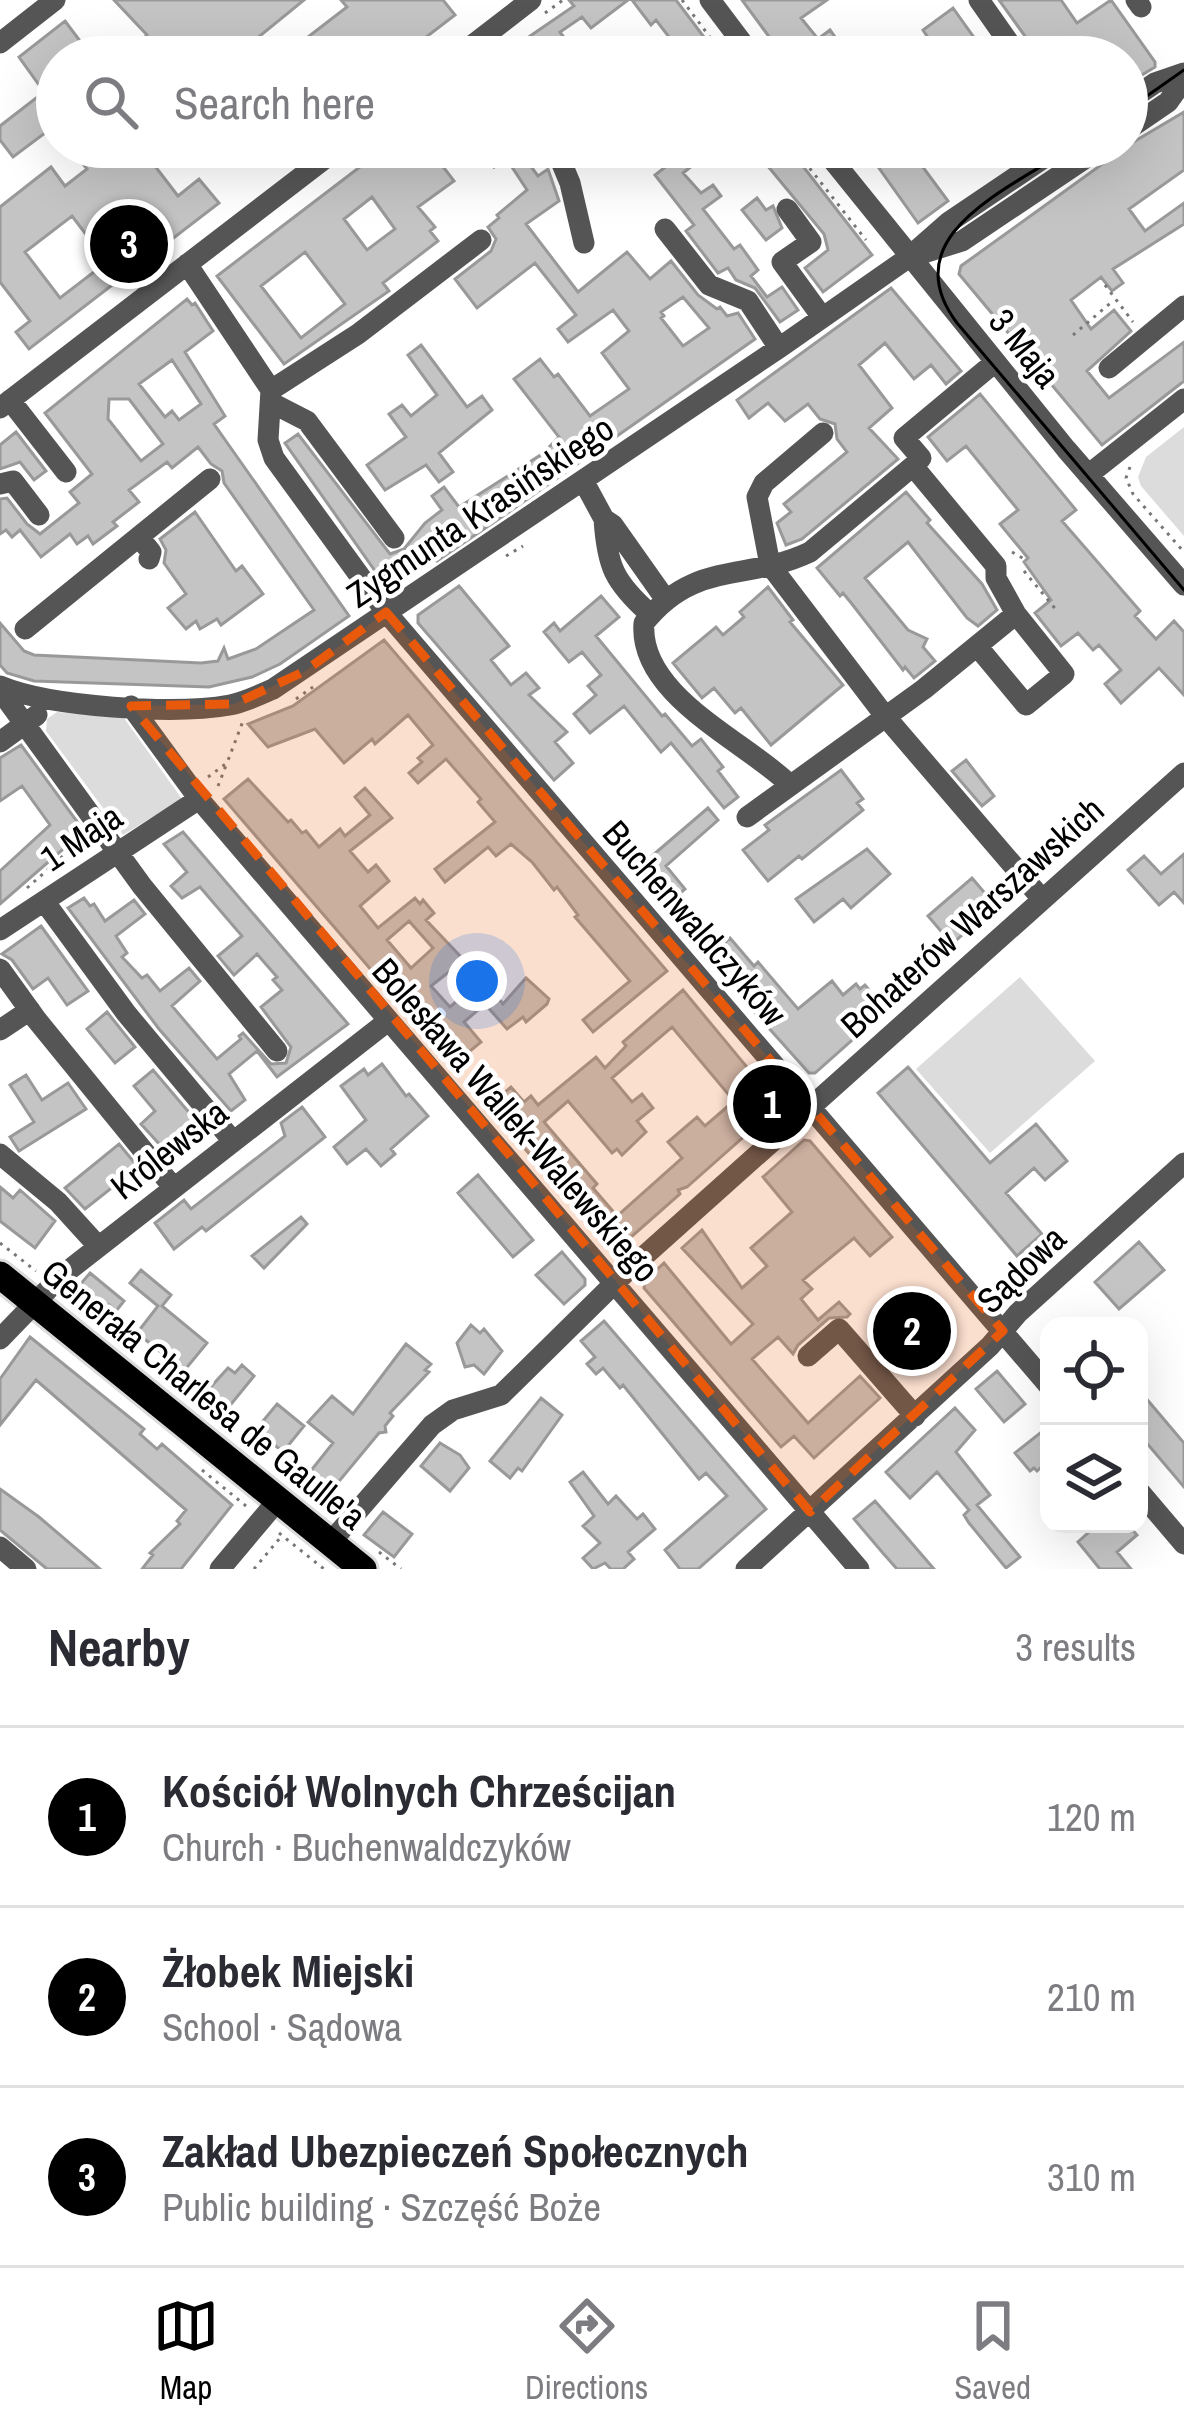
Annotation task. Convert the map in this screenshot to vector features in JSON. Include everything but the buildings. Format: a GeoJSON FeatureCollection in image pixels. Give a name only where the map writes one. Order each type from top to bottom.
{"type":"FeatureCollection","features":[{"type":"Feature","properties":{"kind":"main road","name":"Generała Charlesa de Gaulle'a"},"geometry":{"type":"LineString","coordinates":[[0,1275],[36,1287],[265,1506],[327,1556],[363,1569]]}},
{"type":"Feature","properties":{"kind":"street"},"geometry":{"type":"LineString","coordinates":[[0,43],[55,0]]}},
{"type":"Feature","properties":{"kind":"street"},"geometry":{"type":"LineString","coordinates":[[483,36],[531,0]]}},
{"type":"Feature","properties":{"kind":"street"},"geometry":{"type":"LineString","coordinates":[[710,0],[737,36]]}},
{"type":"Feature","properties":{"kind":"street"},"geometry":{"type":"LineString","coordinates":[[979,0],[1004,36]]}},
{"type":"Feature","properties":{"kind":"street"},"geometry":{"type":"LineString","coordinates":[[1148,88],[1184,76]]}},
{"type":"Feature","properties":{"kind":"street"},"geometry":{"type":"LineString","coordinates":[[1148,115],[1168,101],[1184,76]]}},
{"type":"Feature","properties":{"kind":"street"},"geometry":{"type":"LineString","coordinates":[[66,472],[5,404],[188,264],[327,168]]}},
{"type":"Feature","properties":{"kind":"street"},"geometry":{"type":"LineString","coordinates":[[564,168],[584,243]]}},
{"type":"Feature","properties":{"kind":"street","name":"3 Maja"},"geometry":{"type":"LineString","coordinates":[[838,168],[994,363],[1184,585]]}},
{"type":"Feature","properties":{"kind":"street"},"geometry":{"type":"LineString","coordinates":[[908,258],[949,222],[1029,168]]}},
{"type":"Feature","properties":{"kind":"street"},"geometry":{"type":"LineString","coordinates":[[908,258],[962,241],[1065,168]]}},
{"type":"Feature","properties":{"kind":"street"},"geometry":{"type":"LineString","coordinates":[[787,209],[811,242],[782,262],[823,317]]}},
{"type":"Feature","properties":{"kind":"street"},"geometry":{"type":"LineString","coordinates":[[665,230],[709,285],[748,301],[779,348]]}},
{"type":"Feature","properties":{"kind":"street"},"geometry":{"type":"LineString","coordinates":[[272,396],[481,240]]}},
{"type":"Feature","properties":{"kind":"street","name":"Zygmunta Krasińskiego"},"geometry":{"type":"LineString","coordinates":[[0,688],[51,703],[207,708],[234,704],[273,689],[908,258]]}},
{"type":"Feature","properties":{"kind":"street"},"geometry":{"type":"LineString","coordinates":[[188,264],[272,396],[307,421],[394,538]]}},
{"type":"Feature","properties":{"kind":"street"},"geometry":{"type":"LineString","coordinates":[[1109,368],[1184,306]]}},
{"type":"Feature","properties":{"kind":"street"},"geometry":{"type":"LineString","coordinates":[[789,784],[698,717],[650,661],[642,641],[644,622],[658,607],[706,576],[770,565],[810,552],[921,458],[904,438],[994,363]]}},
{"type":"Feature","properties":{"kind":"street","name":"Buchenwaldczyków"},"geometry":{"type":"LineString","coordinates":[[272,396],[268,440],[274,458],[386,612],[1040,1375]]}},
{"type":"Feature","properties":{"kind":"street"},"geometry":{"type":"LineString","coordinates":[[1088,475],[1184,399]]}},
{"type":"Feature","properties":{"kind":"street"},"geometry":{"type":"LineString","coordinates":[[823,433],[764,483],[757,497],[770,565],[885,716],[1042,899]]}},
{"type":"Feature","properties":{"kind":"street"},"geometry":{"type":"LineString","coordinates":[[913,466],[996,566],[996,578],[1016,614],[1064,674],[1026,705],[977,646]]}},
{"type":"Feature","properties":{"kind":"street"},"geometry":{"type":"LineString","coordinates":[[25,629],[210,479]]}},
{"type":"Feature","properties":{"kind":"street"},"geometry":{"type":"LineString","coordinates":[[0,484],[13,482],[39,514]]}},
{"type":"Feature","properties":{"kind":"street"},"geometry":{"type":"LineString","coordinates":[[584,482],[604,519],[605,555],[613,573],[658,607]]}},
{"type":"Feature","properties":{"kind":"street"},"geometry":{"type":"LineString","coordinates":[[139,536],[151,552],[149,560]]}},
{"type":"Feature","properties":{"kind":"street"},"geometry":{"type":"LineString","coordinates":[[747,818],[1016,614]]}},
{"type":"Feature","properties":{"kind":"street"},"geometry":{"type":"LineString","coordinates":[[0,688],[118,851],[277,1052]]}},
{"type":"Feature","properties":{"kind":"street"},"geometry":{"type":"LineString","coordinates":[[0,742],[51,703]]}},
{"type":"Feature","properties":{"kind":"street","name":"Bolesława Wallek-Walewskiego"},"geometry":{"type":"LineString","coordinates":[[131,706],[388,1021],[859,1569]]}},
{"type":"Feature","properties":{"kind":"street","name":"Bohaterów Warszawskich"},"geometry":{"type":"LineString","coordinates":[[327,1556],[432,1425],[467,1404],[501,1395],[613,1284],[808,1106],[1184,772]]}},
{"type":"Feature","properties":{"kind":"street","name":"1 Maja"},"geometry":{"type":"LineString","coordinates":[[0,930],[202,793]]}},
{"type":"Feature","properties":{"kind":"street"},"geometry":{"type":"LineString","coordinates":[[44,901],[126,1013],[232,1140]]}},
{"type":"Feature","properties":{"kind":"street"},"geometry":{"type":"LineString","coordinates":[[0,968],[173,1187]]}},
{"type":"Feature","properties":{"kind":"street"},"geometry":{"type":"LineString","coordinates":[[0,1030],[30,1010]]}},
{"type":"Feature","properties":{"kind":"street","name":"Królewska"},"geometry":{"type":"LineString","coordinates":[[0,1340],[36,1287],[98,1246],[388,1021]]}},
{"type":"Feature","properties":{"kind":"street"},"geometry":{"type":"LineString","coordinates":[[0,1154],[58,1202],[98,1246]]}},
{"type":"Feature","properties":{"kind":"street","name":"Sądowa"},"geometry":{"type":"LineString","coordinates":[[746,1569],[1184,1163]]}},
{"type":"Feature","properties":{"kind":"street"},"geometry":{"type":"LineString","coordinates":[[808,1357],[839,1329],[915,1416]]}},
{"type":"Feature","properties":{"kind":"street"},"geometry":{"type":"LineString","coordinates":[[1148,1502],[1184,1544]]}},
{"type":"Feature","properties":{"kind":"street"},"geometry":{"type":"LineString","coordinates":[[220,1569],[265,1506]]}},
{"type":"Feature","properties":{"kind":"street"},"geometry":{"type":"LineString","coordinates":[[0,1547],[26,1569]]}},
{"type":"Feature","properties":{"kind":"path"},"geometry":{"type":"LineString","coordinates":[[682,0],[709,36]]}},
{"type":"Feature","properties":{"kind":"path"},"geometry":{"type":"LineString","coordinates":[[810,168],[866,240]]}},
{"type":"Feature","properties":{"kind":"path"},"geometry":{"type":"LineString","coordinates":[[1105,285],[1146,338]]}},
{"type":"Feature","properties":{"kind":"path"},"geometry":{"type":"LineString","coordinates":[[1073,334],[1115,299]]}},
{"type":"Feature","properties":{"kind":"path"},"geometry":{"type":"LineString","coordinates":[[1135,461],[1129,469],[1128,486],[1184,551]]}},
{"type":"Feature","properties":{"kind":"path"},"geometry":{"type":"LineString","coordinates":[[1012,552],[1026,560]]}},
{"type":"Feature","properties":{"kind":"path"},"geometry":{"type":"LineString","coordinates":[[1024,570],[1058,612]]}},
{"type":"Feature","properties":{"kind":"path"},"geometry":{"type":"LineString","coordinates":[[280,706],[316,685]]}},
{"type":"Feature","properties":{"kind":"path"},"geometry":{"type":"LineString","coordinates":[[202,793],[227,763],[243,721]]}},
{"type":"Feature","properties":{"kind":"path"},"geometry":{"type":"LineString","coordinates":[[202,793],[227,763]]}},
{"type":"Feature","properties":{"kind":"path"},"geometry":{"type":"LineString","coordinates":[[15,898],[90,831]]}},
{"type":"Feature","properties":{"kind":"path"},"geometry":{"type":"LineString","coordinates":[[0,1243],[36,1287]]}},
{"type":"Feature","properties":{"kind":"path"},"geometry":{"type":"LineString","coordinates":[[197,1465],[265,1506]]}},
{"type":"Feature","properties":{"kind":"path"},"geometry":{"type":"LineString","coordinates":[[282,1536],[327,1556]]}},
{"type":"Feature","properties":{"kind":"highlighted area"},"geometry":{"type":"Polygon","coordinates":[[[386,612],[1003,1331],[810,1512],[131,706],[234,704],[305,671],[386,612]]]}},
{"type":"Feature","properties":{"kind":"shaded area"},"geometry":{"type":"Polygon","coordinates":[[[1184,427],[1184,536],[1138,477],[1146,457],[1184,427]]]}},
{"type":"Feature","properties":{"kind":"shaded area"},"geometry":{"type":"Polygon","coordinates":[[[57,712],[124,718],[182,799],[123,835],[46,731],[47,719],[57,712]]]}},
{"type":"Feature","properties":{"kind":"shaded area"},"geometry":{"type":"Polygon","coordinates":[[[1020,977],[1095,1061],[990,1153],[916,1069],[1020,977]]]}},
{"type":"Feature","properties":{"kind":"tram line"},"geometry":{"type":"LineString","coordinates":[[1148,95],[1184,70]]}},
{"type":"Feature","properties":{"kind":"tram line"},"geometry":{"type":"LineString","coordinates":[[1039,168],[967,217],[949,239],[939,264],[941,292],[957,323],[1184,590]]}},
{"type":"Feature","properties":{"kind":"place","name":"Zakład Ubezpieczeń Społecznych"},"geometry":{"type":"Point","coordinates":[129,244]}},
{"type":"Feature","properties":{"kind":"place","name":"Kościół Wolnych Chrześcijan"},"geometry":{"type":"Point","coordinates":[772,1104]}},
{"type":"Feature","properties":{"kind":"place","name":"Żłobek Miejski"},"geometry":{"type":"Point","coordinates":[912,1331]}}]}
